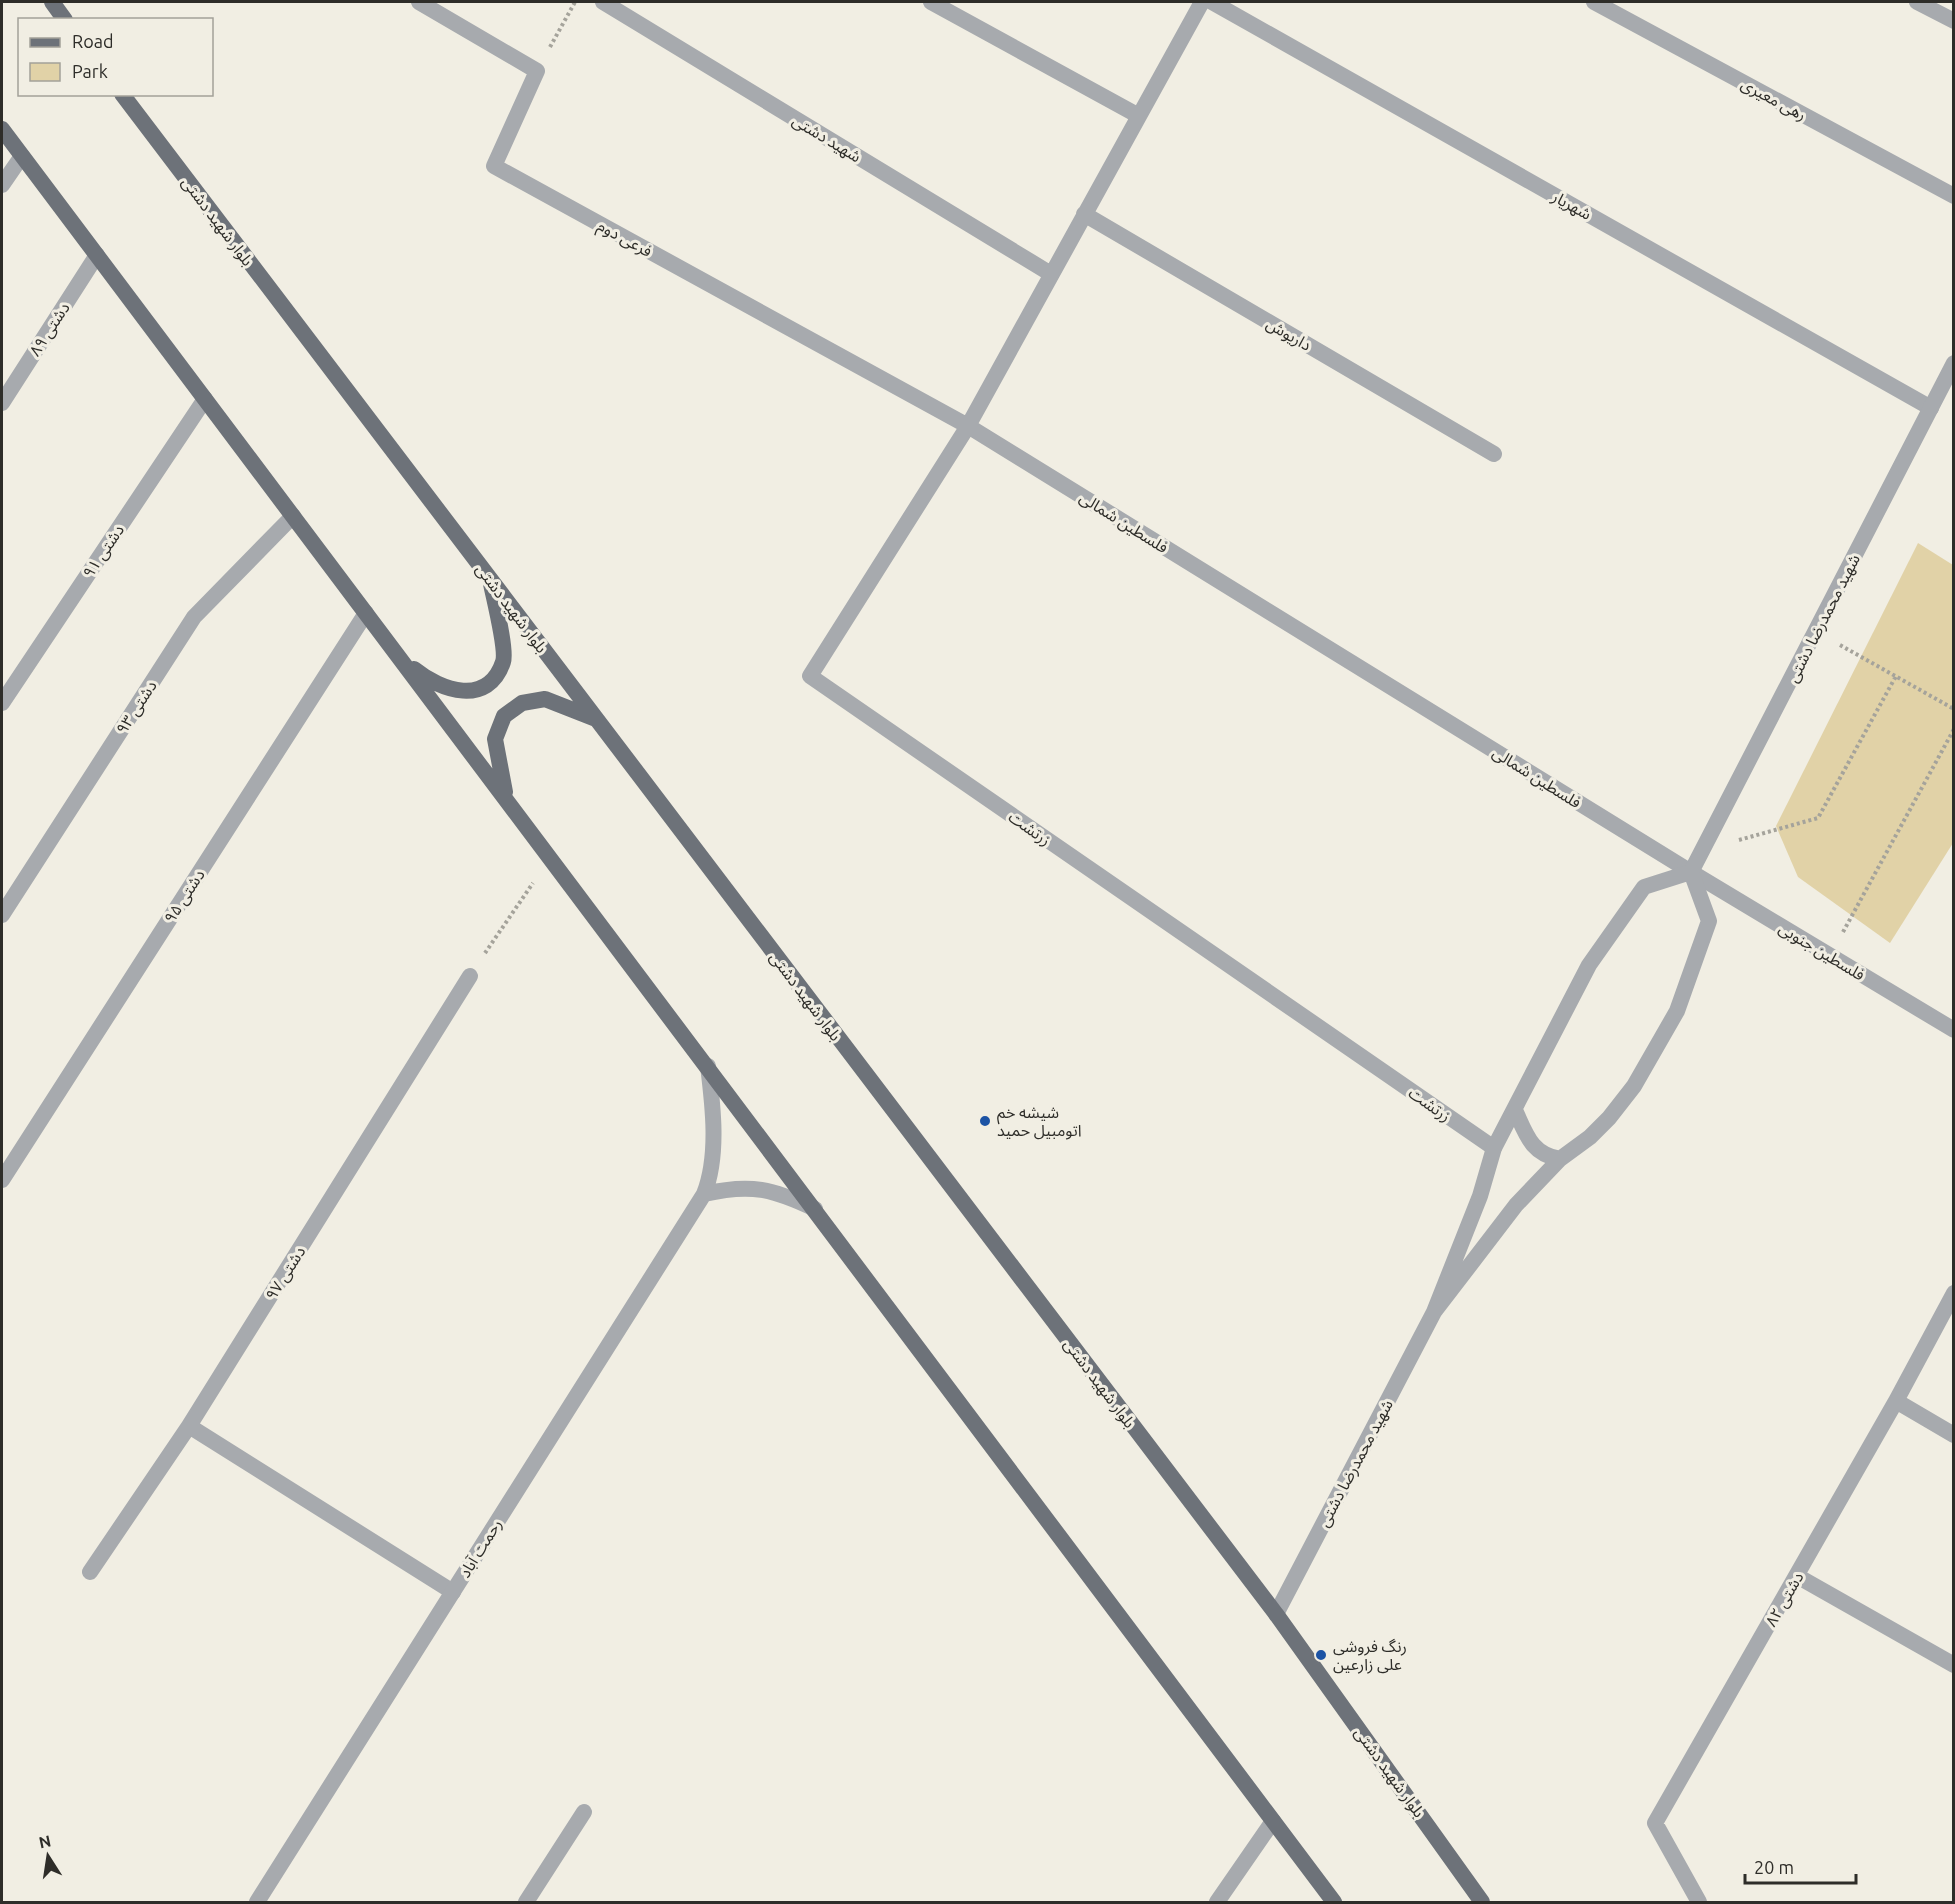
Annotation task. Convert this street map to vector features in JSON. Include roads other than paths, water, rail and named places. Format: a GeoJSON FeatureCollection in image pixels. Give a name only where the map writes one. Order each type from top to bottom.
{"type":"FeatureCollection","features":[{"type":"Feature","properties":{"kind":"main road"},"geometry":{"type":"LineString","coordinates":[[51,2],[63,18]]}},
{"type":"Feature","properties":{"kind":"main road","name":"بلوار شهید دشتی"},"geometry":{"type":"LineString","coordinates":[[124,96],[1276,1614],[1482,1902]]}},
{"type":"Feature","properties":{"kind":"main road"},"geometry":{"type":"LineString","coordinates":[[2,129],[1334,1902]]}},
{"type":"Feature","properties":{"kind":"main road"},"geometry":{"type":"LineString","coordinates":[[399,657],[425,678],[448,690],[470,692],[493,680],[504,661],[490,579]]}},
{"type":"Feature","properties":{"kind":"main road"},"geometry":{"type":"LineString","coordinates":[[507,800],[495,739],[504,717],[522,703],[545,699],[597,720]]}},
{"type":"Feature","properties":{"kind":"street","name":"فرعی دوم"},"geometry":{"type":"LineString","coordinates":[[418,2],[537,71],[495,166],[968,426]]}},
{"type":"Feature","properties":{"kind":"street","name":"شهید دشتی"},"geometry":{"type":"LineString","coordinates":[[603,2],[1051,274]]}},
{"type":"Feature","properties":{"kind":"street"},"geometry":{"type":"LineString","coordinates":[[931,2],[1139,116]]}},
{"type":"Feature","properties":{"kind":"street"},"geometry":{"type":"LineString","coordinates":[[968,426],[1202,2]]}},
{"type":"Feature","properties":{"kind":"street","name":"شهریار"},"geometry":{"type":"LineString","coordinates":[[1212,2],[1931,408]]}},
{"type":"Feature","properties":{"kind":"street","name":"رهی معیری"},"geometry":{"type":"LineString","coordinates":[[1594,2],[1953,196]]}},
{"type":"Feature","properties":{"kind":"street"},"geometry":{"type":"LineString","coordinates":[[1917,2],[1953,21]]}},
{"type":"Feature","properties":{"kind":"street"},"geometry":{"type":"LineString","coordinates":[[2,185],[22,156]]}},
{"type":"Feature","properties":{"kind":"street","name":"داریوش"},"geometry":{"type":"LineString","coordinates":[[1084,214],[1494,454]]}},
{"type":"Feature","properties":{"kind":"street","name":"دشتی ۸۹"},"geometry":{"type":"LineString","coordinates":[[2,403],[97,255]]}},
{"type":"Feature","properties":{"kind":"street","name":"شهید محمدرضا دشتی"},"geometry":{"type":"LineString","coordinates":[[1276,1614],[1434,1312],[1480,1196],[1494,1148],[1515,1110],[1549,1037],[1589,964],[1644,887],[1691,872],[1953,363]]}},
{"type":"Feature","properties":{"kind":"street","name":"دشتی ۹۱"},"geometry":{"type":"LineString","coordinates":[[2,703],[205,399]]}},
{"type":"Feature","properties":{"kind":"street","name":"فلسطین شمالی"},"geometry":{"type":"LineString","coordinates":[[968,426],[1691,872]]}},
{"type":"Feature","properties":{"kind":"street","name":"زرتشت"},"geometry":{"type":"LineString","coordinates":[[968,426],[810,675],[1494,1148]]}},
{"type":"Feature","properties":{"kind":"street","name":"دشتی ۹۳"},"geometry":{"type":"LineString","coordinates":[[2,915],[194,617],[293,516]]}},
{"type":"Feature","properties":{"kind":"street","name":"دشتی ۹۵"},"geometry":{"type":"LineString","coordinates":[[2,1180],[366,613]]}},
{"type":"Feature","properties":{"kind":"street","name":"شهید محمدرضا دشتی"},"geometry":{"type":"LineString","coordinates":[[1434,1312],[1516,1205],[1560,1160],[1590,1137],[1609,1118],[1634,1086],[1677,1011],[1709,921],[1691,872]]}},
{"type":"Feature","properties":{"kind":"street","name":"فلسطین جنوبی"},"geometry":{"type":"LineString","coordinates":[[1691,872],[1953,1030]]}},
{"type":"Feature","properties":{"kind":"street","name":"دشتی ۹۷"},"geometry":{"type":"LineString","coordinates":[[90,1572],[189,1426],[470,976]]}},
{"type":"Feature","properties":{"kind":"street"},"geometry":{"type":"LineString","coordinates":[[704,1194],[708,1185],[712,1138],[708,1066]]}},
{"type":"Feature","properties":{"kind":"street"},"geometry":{"type":"LineString","coordinates":[[1515,1110],[1528,1138],[1544,1156],[1560,1160]]}},
{"type":"Feature","properties":{"kind":"street"},"geometry":{"type":"LineString","coordinates":[[704,1194],[723,1190],[777,1191],[815,1209]]}},
{"type":"Feature","properties":{"kind":"street","name":"رحمت آباد"},"geometry":{"type":"LineString","coordinates":[[257,1902],[704,1194]]}},
{"type":"Feature","properties":{"kind":"street","name":"دشتی ۸۲"},"geometry":{"type":"LineString","coordinates":[[1699,1902],[1655,1824],[1896,1401],[1953,1293]]}},
{"type":"Feature","properties":{"kind":"street"},"geometry":{"type":"LineString","coordinates":[[1896,1401],[1953,1435]]}},
{"type":"Feature","properties":{"kind":"street"},"geometry":{"type":"LineString","coordinates":[[189,1426],[453,1592]]}},
{"type":"Feature","properties":{"kind":"street"},"geometry":{"type":"LineString","coordinates":[[1797,1576],[1953,1665]]}},
{"type":"Feature","properties":{"kind":"street"},"geometry":{"type":"LineString","coordinates":[[526,1902],[584,1812]]}},
{"type":"Feature","properties":{"kind":"street"},"geometry":{"type":"LineString","coordinates":[[1217,1902],[1273,1821]]}},
{"type":"Feature","properties":{"kind":"place","name":"شیشه خم اتومبیل حمید"},"geometry":{"type":"Point","coordinates":[985,1121]}},
{"type":"Feature","properties":{"kind":"place","name":"رنگ فروشی علی زارعین"},"geometry":{"type":"Point","coordinates":[1321,1655]}}]}
